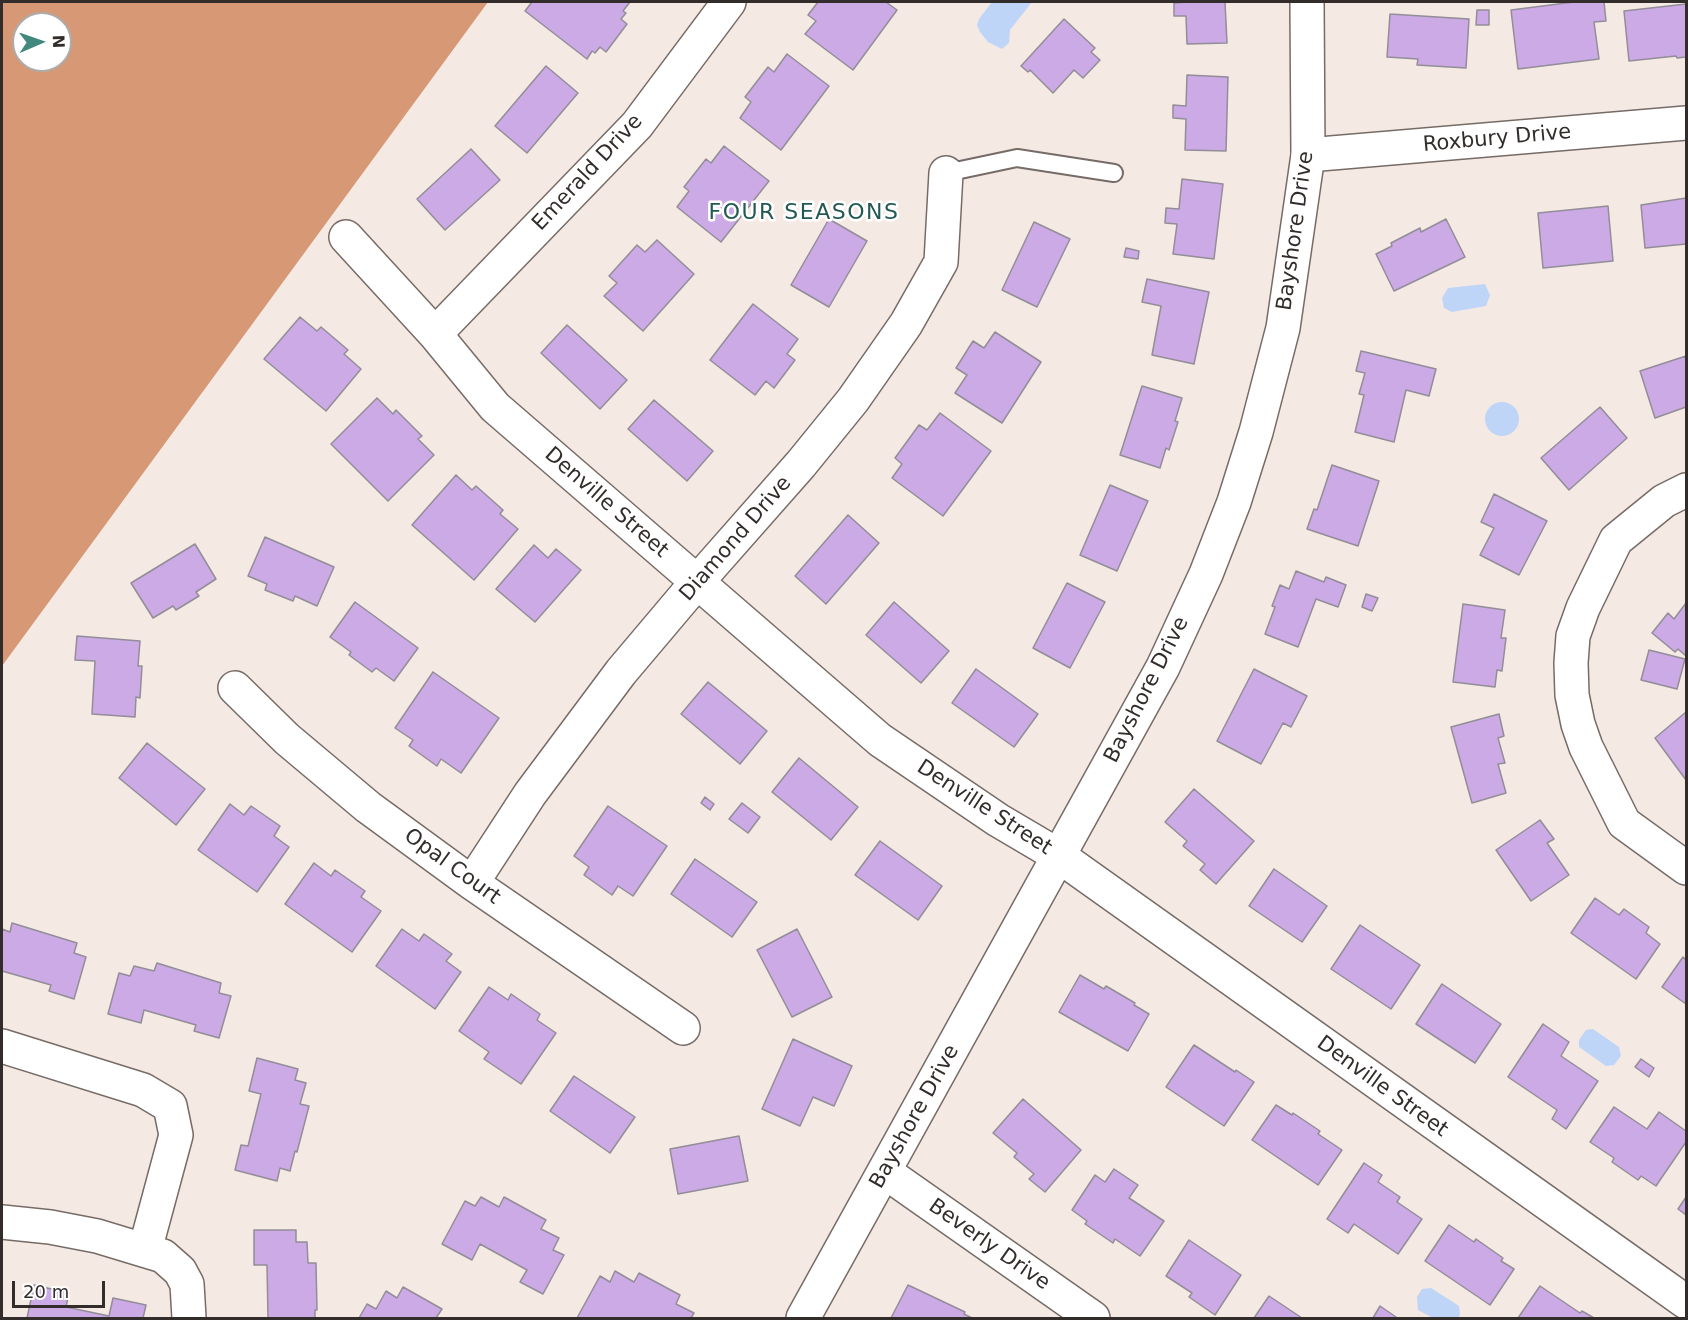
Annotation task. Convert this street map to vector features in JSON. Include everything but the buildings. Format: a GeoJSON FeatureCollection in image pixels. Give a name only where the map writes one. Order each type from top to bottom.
{"type":"FeatureCollection","features":[{"type":"Feature","properties":{"kind":"street","name":"Emerald Drive"},"geometry":{"type":"LineString","coordinates":[[435,334],[637,125],[729,2]]}},
{"type":"Feature","properties":{"kind":"street","name":"Bayshore Drive"},"geometry":{"type":"LineString","coordinates":[[803,1318],[1163,667],[1206,574],[1234,502],[1257,432],[1283,328],[1308,155],[1306,2]]}},
{"type":"Feature","properties":{"kind":"street","name":"Roxbury Drive"},"geometry":{"type":"LineString","coordinates":[[1308,155],[1686,123]]}},
{"type":"Feature","properties":{"kind":"street","name":"Diamond Drive"},"geometry":{"type":"LineString","coordinates":[[472,883],[537,784],[621,672],[801,464],[853,400],[906,324],[942,262],[946,173]]}},
{"type":"Feature","properties":{"kind":"street","name":"Denville Street"},"geometry":{"type":"LineString","coordinates":[[346,237],[435,334],[495,407],[880,740],[998,820],[1059,856],[1686,1302]]}},
{"type":"Feature","properties":{"kind":"street"},"geometry":{"type":"LineString","coordinates":[[1686,490],[1664,501],[1616,540],[1583,608],[1573,636],[1571,663],[1572,695],[1578,724],[1586,747],[1624,823],[1686,868]]}},
{"type":"Feature","properties":{"kind":"street","name":"Opal Court"},"geometry":{"type":"LineString","coordinates":[[235,688],[287,740],[368,807],[472,883],[683,1028]]}},
{"type":"Feature","properties":{"kind":"street"},"geometry":{"type":"LineString","coordinates":[[2,1046],[143,1090],[170,1106],[176,1135],[145,1250]]}},
{"type":"Feature","properties":{"kind":"street","name":"Beverly Drive"},"geometry":{"type":"LineString","coordinates":[[885,1172],[1093,1318]]}},
{"type":"Feature","properties":{"kind":"street"},"geometry":{"type":"LineString","coordinates":[[2,1222],[50,1227],[97,1236],[163,1256],[180,1271],[187,1284],[189,1318]]}},
{"type":"Feature","properties":{"kind":"lane"},"geometry":{"type":"LineString","coordinates":[[946,173],[1017,158],[1114,173]]}},
{"type":"Feature","properties":{"kind":"shaded area"},"geometry":{"type":"Polygon","coordinates":[[[2,2],[488,2],[2,666],[2,2]]]}},
{"type":"Feature","properties":{"kind":"water"},"geometry":{"type":"Polygon","coordinates":[[[992,2],[1032,2],[1010,30],[1009,43],[1002,49],[988,42],[977,25],[992,2]]]}},
{"type":"Feature","properties":{"kind":"water"},"geometry":{"type":"Polygon","coordinates":[[[1485,284],[1490,295],[1486,306],[1452,312],[1444,308],[1442,298],[1448,288],[1485,284]]]}},
{"type":"Feature","properties":{"kind":"water"},"geometry":{"type":"Polygon","coordinates":[[[1502,402],[1514,407],[1519,419],[1514,431],[1502,436],[1490,431],[1485,419],[1490,407],[1502,402]]]}},
{"type":"Feature","properties":{"kind":"water"},"geometry":{"type":"Polygon","coordinates":[[[1593,1029],[1619,1047],[1621,1056],[1614,1065],[1606,1066],[1579,1047],[1579,1040],[1586,1030],[1593,1029]]]}},
{"type":"Feature","properties":{"kind":"water"},"geometry":{"type":"Polygon","coordinates":[[[1431,1288],[1459,1306],[1458,1318],[1433,1318],[1418,1310],[1417,1297],[1422,1289],[1431,1288]]]}},
{"type":"Feature","properties":{"kind":"district","name":"FOUR SEASONS"},"geometry":{"type":"Point","coordinates":[804,213]}}]}
